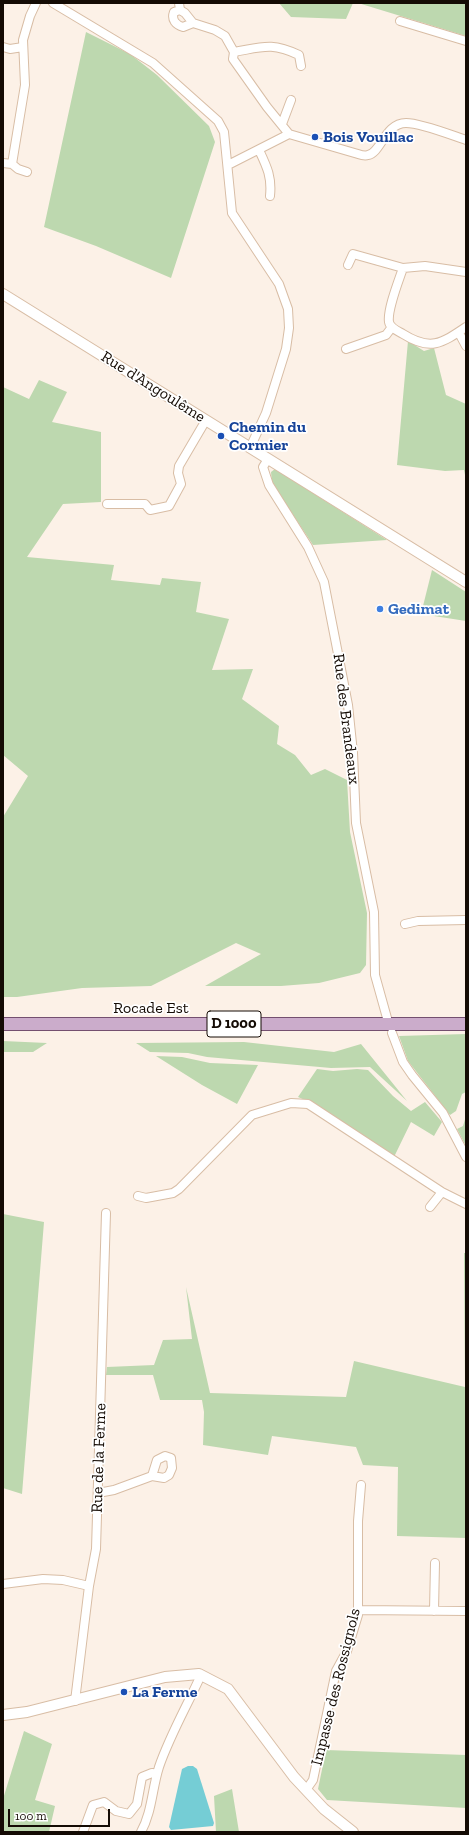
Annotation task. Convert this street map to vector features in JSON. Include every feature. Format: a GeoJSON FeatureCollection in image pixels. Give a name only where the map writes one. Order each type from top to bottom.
{"type":"FeatureCollection","features":[{"type":"Feature","properties":{"kind":"main road","name":"Rocade Est"},"geometry":{"type":"LineString","coordinates":[[3,1024],[466,1024]]}},
{"type":"Feature","properties":{"kind":"street"},"geometry":{"type":"LineString","coordinates":[[12,164],[26,85],[23,40],[28,22],[36,3]]}},
{"type":"Feature","properties":{"kind":"street"},"geometry":{"type":"LineString","coordinates":[[53,3],[153,63],[218,121],[224,132],[232,213],[279,284],[288,309],[289,328],[286,349],[266,413],[250,448]]}},
{"type":"Feature","properties":{"kind":"street"},"geometry":{"type":"LineString","coordinates":[[193,23],[183,27],[178,26],[173,21],[172,16],[179,7],[185,12],[193,23],[215,30],[225,36],[234,52],[233,59],[238,68],[246,76],[267,107],[289,134],[358,154],[368,155],[375,152],[382,140],[393,128],[406,123],[466,140]]}},
{"type":"Feature","properties":{"kind":"street"},"geometry":{"type":"LineString","coordinates":[[400,21],[466,41]]}},
{"type":"Feature","properties":{"kind":"street"},"geometry":{"type":"LineString","coordinates":[[234,52],[264,46],[284,48],[299,55],[301,66]]}},
{"type":"Feature","properties":{"kind":"street"},"geometry":{"type":"LineString","coordinates":[[3,47],[10,49],[23,47]]}},
{"type":"Feature","properties":{"kind":"street"},"geometry":{"type":"LineString","coordinates":[[282,124],[291,100]]}},
{"type":"Feature","properties":{"kind":"street"},"geometry":{"type":"LineString","coordinates":[[228,165],[289,134]]}},
{"type":"Feature","properties":{"kind":"street"},"geometry":{"type":"LineString","coordinates":[[259,150],[272,183],[270,196]]}},
{"type":"Feature","properties":{"kind":"street"},"geometry":{"type":"LineString","coordinates":[[3,163],[12,164],[18,169],[27,172]]}},
{"type":"Feature","properties":{"kind":"street"},"geometry":{"type":"LineString","coordinates":[[348,266],[353,254],[403,268],[425,266],[466,272]]}},
{"type":"Feature","properties":{"kind":"street"},"geometry":{"type":"LineString","coordinates":[[403,268],[393,295],[389,322],[392,327],[417,343],[438,344],[466,327]]}},
{"type":"Feature","properties":{"kind":"street","name":"Rue d'Angoulême"},"geometry":{"type":"LineString","coordinates":[[3,294],[466,582]]}},
{"type":"Feature","properties":{"kind":"street"},"geometry":{"type":"LineString","coordinates":[[346,349],[386,335],[392,327]]}},
{"type":"Feature","properties":{"kind":"street"},"geometry":{"type":"LineString","coordinates":[[458,332],[466,346]]}},
{"type":"Feature","properties":{"kind":"street"},"geometry":{"type":"LineString","coordinates":[[107,504],[145,504],[150,510],[169,506],[181,484],[178,473],[179,466],[206,420]]}},
{"type":"Feature","properties":{"kind":"street","name":"Rue des Brandeaux"},"geometry":{"type":"LineString","coordinates":[[268,459],[263,467],[269,485],[308,547],[324,582],[348,705],[353,753],[356,823],[374,912],[375,975],[387,1018]]}},
{"type":"Feature","properties":{"kind":"street"},"geometry":{"type":"LineString","coordinates":[[405,924],[418,921],[466,920]]}},
{"type":"Feature","properties":{"kind":"street"},"geometry":{"type":"LineString","coordinates":[[392,1033],[403,1062],[412,1076],[443,1113],[466,1157]]}},
{"type":"Feature","properties":{"kind":"street"},"geometry":{"type":"LineString","coordinates":[[138,1196],[146,1198],[173,1193],[252,1115],[291,1103],[308,1104],[442,1192],[466,1204]]}},
{"type":"Feature","properties":{"kind":"street"},"geometry":{"type":"LineString","coordinates":[[430,1207],[442,1192]]}},
{"type":"Feature","properties":{"kind":"street","name":"Rue de la Ferme"},"geometry":{"type":"LineString","coordinates":[[75,1701],[89,1586],[96,1549],[106,1213]]}},
{"type":"Feature","properties":{"kind":"street"},"geometry":{"type":"LineString","coordinates":[[98,1493],[114,1490],[152,1476]]}},
{"type":"Feature","properties":{"kind":"street","name":"Impasse des Rossignols"},"geometry":{"type":"LineString","coordinates":[[306,1790],[313,1780],[336,1672],[347,1651],[358,1615],[358,1521],[361,1485]]}},
{"type":"Feature","properties":{"kind":"street"},"geometry":{"type":"LineString","coordinates":[[434,1611],[435,1563]]}},
{"type":"Feature","properties":{"kind":"street"},"geometry":{"type":"LineString","coordinates":[[3,1584],[43,1579],[63,1580],[89,1586]]}},
{"type":"Feature","properties":{"kind":"street"},"geometry":{"type":"LineString","coordinates":[[358,1610],[466,1611]]}},
{"type":"Feature","properties":{"kind":"street"},"geometry":{"type":"LineString","coordinates":[[3,1715],[27,1712],[75,1701],[165,1677],[199,1674],[228,1689],[273,1750],[306,1790],[324,1809],[353,1832]]}},
{"type":"Feature","properties":{"kind":"street"},"geometry":{"type":"LineString","coordinates":[[141,1832],[150,1809],[157,1774],[166,1748],[201,1675]]}},
{"type":"Feature","properties":{"kind":"street"},"geometry":{"type":"LineString","coordinates":[[83,1832],[93,1805],[104,1802],[116,1811],[129,1814],[137,1804],[142,1777],[146,1774],[157,1774]]}},
{"type":"Feature","properties":{"kind":"green space"},"geometry":{"type":"Polygon","coordinates":[[[279,3],[353,3],[346,19],[291,17],[279,3]]]}},
{"type":"Feature","properties":{"kind":"green space"},"geometry":{"type":"Polygon","coordinates":[[[358,3],[466,3],[466,36],[358,3]]]}},
{"type":"Feature","properties":{"kind":"green space"},"geometry":{"type":"Polygon","coordinates":[[[86,32],[130,54],[157,75],[209,126],[215,142],[171,278],[96,246],[44,227],[86,32]]]}},
{"type":"Feature","properties":{"kind":"green space"},"geometry":{"type":"Polygon","coordinates":[[[408,341],[424,351],[434,348],[446,395],[466,404],[466,480],[464,470],[445,471],[397,465],[408,341]]]}},
{"type":"Feature","properties":{"kind":"green space"},"geometry":{"type":"Polygon","coordinates":[[[39,380],[67,392],[52,422],[101,432],[101,502],[63,504],[27,557],[114,565],[111,580],[160,585],[162,578],[201,582],[196,612],[229,619],[212,670],[253,669],[242,699],[279,726],[277,744],[295,755],[311,775],[325,769],[347,780],[350,832],[367,913],[366,965],[360,973],[319,983],[281,986],[205,986],[261,954],[236,943],[151,986],[82,988],[17,997],[3,997],[3,817],[28,776],[3,755],[3,387],[29,399],[39,380]]]}},
{"type":"Feature","properties":{"kind":"green space"},"geometry":{"type":"Polygon","coordinates":[[[275,469],[387,540],[313,545],[272,483],[271,472],[275,469]]]}},
{"type":"Feature","properties":{"kind":"green space"},"geometry":{"type":"Polygon","coordinates":[[[432,570],[466,592],[466,621],[421,614],[432,570]]]}},
{"type":"Feature","properties":{"kind":"green space"},"geometry":{"type":"Polygon","coordinates":[[[466,1034],[466,1092],[462,1094],[456,1111],[450,1115],[408,1061],[399,1036],[466,1034]]]}},
{"type":"Feature","properties":{"kind":"green space"},"geometry":{"type":"Polygon","coordinates":[[[3,1041],[47,1043],[33,1052],[3,1052],[3,1041]]]}},
{"type":"Feature","properties":{"kind":"green space"},"geometry":{"type":"Polygon","coordinates":[[[244,1042],[334,1052],[361,1044],[407,1101],[370,1067],[331,1068],[207,1057],[188,1053],[150,1052],[136,1043],[244,1042]]]}},
{"type":"Feature","properties":{"kind":"green space"},"geometry":{"type":"Polygon","coordinates":[[[156,1056],[182,1057],[210,1063],[258,1065],[237,1104],[202,1085],[156,1056]]]}},
{"type":"Feature","properties":{"kind":"green space"},"geometry":{"type":"Polygon","coordinates":[[[317,1069],[333,1071],[357,1069],[368,1070],[393,1096],[411,1111],[425,1102],[442,1122],[434,1136],[411,1122],[394,1157],[312,1103],[298,1097],[317,1069]]]}},
{"type":"Feature","properties":{"kind":"green space"},"geometry":{"type":"Polygon","coordinates":[[[466,1116],[466,1146],[457,1129],[463,1126],[466,1116]]]}},
{"type":"Feature","properties":{"kind":"green space"},"geometry":{"type":"Polygon","coordinates":[[[3,1214],[44,1222],[22,1494],[3,1488],[3,1214]]]}},
{"type":"Feature","properties":{"kind":"green space"},"geometry":{"type":"Polygon","coordinates":[[[464,1253],[466,1253],[466,1538],[397,1536],[398,1467],[363,1465],[356,1447],[272,1436],[268,1455],[203,1445],[204,1412],[202,1400],[160,1400],[153,1375],[106,1375],[107,1367],[154,1365],[163,1340],[192,1339],[186,1287],[210,1393],[346,1397],[354,1361],[465,1387],[464,1253]]]}},
{"type":"Feature","properties":{"kind":"green space"},"geometry":{"type":"Polygon","coordinates":[[[24,1731],[52,1744],[35,1800],[55,1806],[49,1832],[3,1832],[3,1799],[24,1731]]]}},
{"type":"Feature","properties":{"kind":"green space"},"geometry":{"type":"Polygon","coordinates":[[[326,1750],[466,1755],[466,1808],[327,1800],[318,1789],[326,1750]]]}},
{"type":"Feature","properties":{"kind":"green space"},"geometry":{"type":"Polygon","coordinates":[[[232,1789],[239,1832],[216,1832],[214,1796],[232,1789]]]}},
{"type":"Feature","properties":{"kind":"water"},"geometry":{"type":"Polygon","coordinates":[[[188,1766],[193,1766],[197,1769],[214,1823],[213,1826],[171,1830],[169,1827],[182,1769],[188,1766]]]}},
{"type":"Feature","properties":{"kind":"place","name":"Bois Vouillac"},"geometry":{"type":"Point","coordinates":[315,137]}},
{"type":"Feature","properties":{"kind":"place","name":"Chemin du Cormier"},"geometry":{"type":"Point","coordinates":[221,436]}},
{"type":"Feature","properties":{"kind":"place","name":"Gedimat"},"geometry":{"type":"Point","coordinates":[380,609]}},
{"type":"Feature","properties":{"kind":"place","name":"La Ferme"},"geometry":{"type":"Point","coordinates":[124,1692]}}]}
